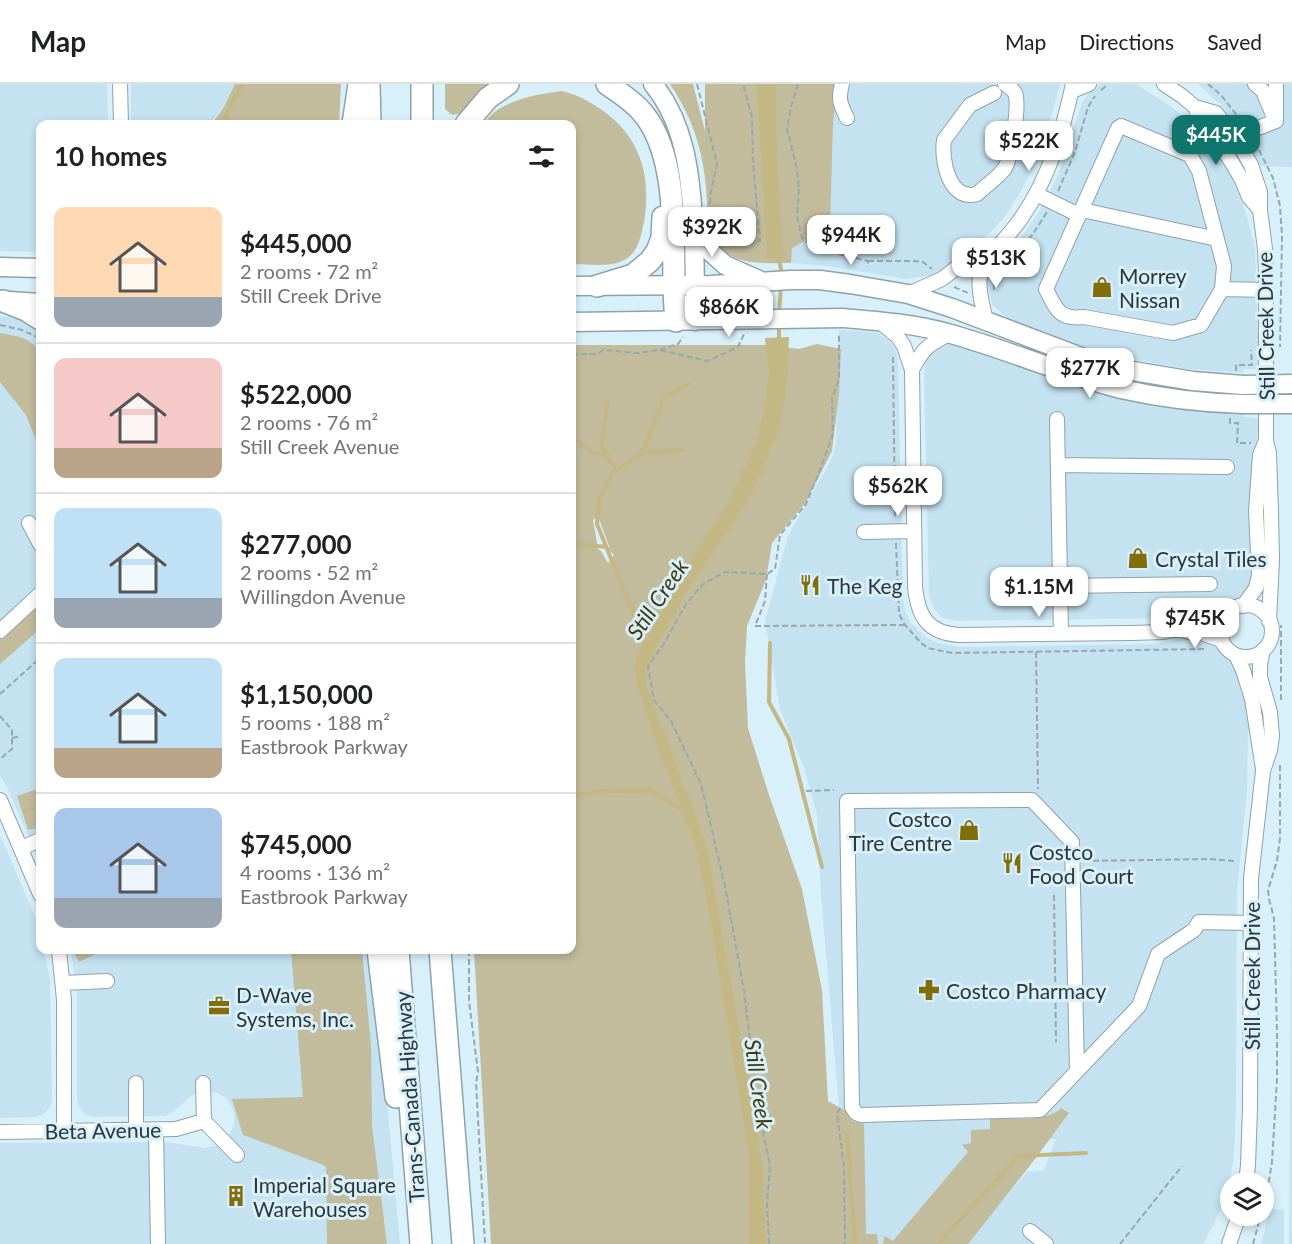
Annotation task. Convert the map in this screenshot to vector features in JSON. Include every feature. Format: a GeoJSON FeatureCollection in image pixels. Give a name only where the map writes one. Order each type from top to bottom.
{"type":"FeatureCollection","features":[{"type":"Feature","properties":{"kind":"highway"},"geometry":{"type":"LineString","coordinates":[[354,120],[359,84]]}},
{"type":"Feature","properties":{"kind":"highway"},"geometry":{"type":"LineString","coordinates":[[369,84],[370,120]]}},
{"type":"Feature","properties":{"kind":"highway"},"geometry":{"type":"LineString","coordinates":[[422,84],[422,120]]}},
{"type":"Feature","properties":{"kind":"highway"},"geometry":{"type":"LineString","coordinates":[[469,120],[488,98],[508,84]]}},
{"type":"Feature","properties":{"kind":"highway"},"geometry":{"type":"LineString","coordinates":[[607,84],[639,108],[648,119],[663,151],[669,175],[674,239],[674,285],[685,326]]}},
{"type":"Feature","properties":{"kind":"highway"},"geometry":{"type":"LineString","coordinates":[[597,286],[633,275],[650,261],[657,251],[662,238],[663,208],[669,175]]}},
{"type":"Feature","properties":{"kind":"highway"},"geometry":{"type":"LineString","coordinates":[[2,301],[36,316]]}},
{"type":"Feature","properties":{"kind":"highway"},"geometry":{"type":"LineString","coordinates":[[378,954],[395,1093],[419,1221]]}},
{"type":"Feature","properties":{"kind":"highway","name":"Trans-Canada Highway"},"geometry":{"type":"LineString","coordinates":[[398,954],[421,1244]]}},
{"type":"Feature","properties":{"kind":"highway","name":"Trans-Canada Highway"},"geometry":{"type":"LineString","coordinates":[[440,954],[463,1244]]}},
{"type":"Feature","properties":{"kind":"main road"},"geometry":{"type":"LineString","coordinates":[[653,84],[672,115],[684,147],[690,181],[695,285],[685,326]]}},
{"type":"Feature","properties":{"kind":"main road"},"geometry":{"type":"LineString","coordinates":[[694,232],[704,246],[725,265],[762,281]]}},
{"type":"Feature","properties":{"kind":"main road"},"geometry":{"type":"LineString","coordinates":[[0,267],[36,268]]}},
{"type":"Feature","properties":{"kind":"main road"},"geometry":{"type":"LineString","coordinates":[[576,286],[695,285],[791,280],[820,280],[850,284],[908,294],[1089,360],[1121,369],[1193,381],[1240,378],[1292,384]]}},
{"type":"Feature","properties":{"kind":"main road"},"geometry":{"type":"LineString","coordinates":[[2,301],[36,303]]}},
{"type":"Feature","properties":{"kind":"main road"},"geometry":{"type":"LineString","coordinates":[[576,322],[685,326],[791,318],[879,321],[949,334],[1122,389],[1193,401],[1292,404]]}},
{"type":"Feature","properties":{"kind":"street"},"geometry":{"type":"LineString","coordinates":[[120,84],[121,120]]}},
{"type":"Feature","properties":{"kind":"street"},"geometry":{"type":"LineString","coordinates":[[842,84],[840,104],[847,118]]}},
{"type":"Feature","properties":{"kind":"street"},"geometry":{"type":"LineString","coordinates":[[986,321],[979,282],[987,255],[1008,235],[1036,194],[1063,126],[1073,87],[1089,84]]}},
{"type":"Feature","properties":{"kind":"street","name":"Still Creek Drive"},"geometry":{"type":"LineString","coordinates":[[1164,84],[1195,108],[1202,124],[1219,143],[1242,180],[1249,197],[1260,210]]}},
{"type":"Feature","properties":{"kind":"street"},"geometry":{"type":"LineString","coordinates":[[1255,84],[1263,91],[1276,121]]}},
{"type":"Feature","properties":{"kind":"street"},"geometry":{"type":"LineString","coordinates":[[1276,84],[1276,121]]}},
{"type":"Feature","properties":{"kind":"street"},"geometry":{"type":"LineString","coordinates":[[999,88],[1014,90],[1016,94],[1016,117],[1007,162],[1004,170],[976,194],[960,194],[954,188],[945,165],[944,140],[970,105],[999,88]]}},
{"type":"Feature","properties":{"kind":"street","name":"Still Creek Drive"},"geometry":{"type":"LineString","coordinates":[[1195,108],[1216,113],[1242,134],[1260,192],[1266,290],[1261,442],[1256,511],[1259,575],[1256,588],[1244,606]]}},
{"type":"Feature","properties":{"kind":"street"},"geometry":{"type":"LineString","coordinates":[[1242,134],[1276,121]]}},
{"type":"Feature","properties":{"kind":"street"},"geometry":{"type":"LineString","coordinates":[[1123,126],[1190,155],[1199,171],[1224,266],[1222,289],[1201,325],[1173,333],[1084,317],[1064,316],[1057,311],[1046,289],[1081,212],[1118,128],[1123,126]]}},
{"type":"Feature","properties":{"kind":"street"},"geometry":{"type":"LineString","coordinates":[[1036,194],[1081,212],[1217,239]]}},
{"type":"Feature","properties":{"kind":"street"},"geometry":{"type":"LineString","coordinates":[[908,294],[942,279],[969,258],[987,255]]}},
{"type":"Feature","properties":{"kind":"street"},"geometry":{"type":"LineString","coordinates":[[1222,289],[1266,290]]}},
{"type":"Feature","properties":{"kind":"street"},"geometry":{"type":"LineString","coordinates":[[879,321],[897,336],[904,346],[912,370],[915,587],[917,604],[932,627],[944,633],[959,635],[1163,632],[1177,629],[1191,620],[1227,614]]}},
{"type":"Feature","properties":{"kind":"street"},"geometry":{"type":"LineString","coordinates":[[912,370],[928,345],[949,334]]}},
{"type":"Feature","properties":{"kind":"street"},"geometry":{"type":"LineString","coordinates":[[1057,419],[1061,634]]}},
{"type":"Feature","properties":{"kind":"street","name":"Still Creek Drive"},"geometry":{"type":"LineString","coordinates":[[1247,1172],[1250,1118],[1251,878],[1263,771],[1272,736],[1270,712],[1260,677],[1260,664],[1275,618],[1269,453],[1261,442]]}},
{"type":"Feature","properties":{"kind":"street"},"geometry":{"type":"LineString","coordinates":[[1058,465],[1227,467]]}},
{"type":"Feature","properties":{"kind":"street"},"geometry":{"type":"LineString","coordinates":[[29,523],[36,536]]}},
{"type":"Feature","properties":{"kind":"street"},"geometry":{"type":"LineString","coordinates":[[864,532],[914,531]]}},
{"type":"Feature","properties":{"kind":"street"},"geometry":{"type":"LineString","coordinates":[[1060,586],[1210,584]]}},
{"type":"Feature","properties":{"kind":"street"},"geometry":{"type":"LineString","coordinates":[[0,631],[36,598]]}},
{"type":"Feature","properties":{"kind":"street"},"geometry":{"type":"LineString","coordinates":[[1177,629],[1201,633],[1222,640],[1220,626],[1227,614],[1234,608],[1244,606],[1256,608],[1275,618]]}},
{"type":"Feature","properties":{"kind":"street","name":"Still Creek Drive"},"geometry":{"type":"LineString","coordinates":[[1222,640],[1227,649],[1236,655],[1243,670],[1252,699],[1263,771]]}},
{"type":"Feature","properties":{"kind":"street"},"geometry":{"type":"LineString","coordinates":[[1236,655],[1251,656],[1263,650]]}},
{"type":"Feature","properties":{"kind":"street"},"geometry":{"type":"LineString","coordinates":[[0,800],[36,884]]}},
{"type":"Feature","properties":{"kind":"street"},"geometry":{"type":"LineString","coordinates":[[1077,1071],[1072,842],[1032,800],[847,801],[852,1104],[856,1113],[861,1115],[1040,1110],[1139,1006],[1158,954],[1194,930],[1199,922],[1251,922]]}},
{"type":"Feature","properties":{"kind":"street"},"geometry":{"type":"LineString","coordinates":[[21,848],[36,842]]}},
{"type":"Feature","properties":{"kind":"street"},"geometry":{"type":"LineString","coordinates":[[59,954],[63,983],[64,1131]]}},
{"type":"Feature","properties":{"kind":"street"},"geometry":{"type":"LineString","coordinates":[[63,983],[107,981]]}},
{"type":"Feature","properties":{"kind":"street"},"geometry":{"type":"LineString","coordinates":[[136,1083],[136,1130]]}},
{"type":"Feature","properties":{"kind":"street"},"geometry":{"type":"LineString","coordinates":[[203,1083],[204,1121],[237,1155]]}},
{"type":"Feature","properties":{"kind":"street","name":"Beta Avenue"},"geometry":{"type":"LineString","coordinates":[[0,1132],[176,1130],[204,1121]]}},
{"type":"Feature","properties":{"kind":"street"},"geometry":{"type":"LineString","coordinates":[[156,1130],[158,1244]]}},
{"type":"Feature","properties":{"kind":"street"},"geometry":{"type":"LineString","coordinates":[[1229,1244],[1235,1226]]}},
{"type":"Feature","properties":{"kind":"street"},"geometry":{"type":"LineString","coordinates":[[1030,1231],[1046,1244]]}},
{"type":"Feature","properties":{"kind":"path"},"geometry":{"type":"LineString","coordinates":[[697,84],[717,164],[709,208],[712,235]]}},
{"type":"Feature","properties":{"kind":"path"},"geometry":{"type":"LineString","coordinates":[[709,208],[718,211],[740,239],[760,241],[753,162],[752,117],[743,84]]}},
{"type":"Feature","properties":{"kind":"path"},"geometry":{"type":"LineString","coordinates":[[798,84],[790,107],[787,129],[797,169],[799,189],[797,216],[802,238],[814,248],[868,261],[923,262],[932,269]]}},
{"type":"Feature","properties":{"kind":"path"},"geometry":{"type":"LineString","coordinates":[[1208,84],[1221,95],[1241,120],[1242,134],[1256,142],[1273,178],[1280,206],[1282,256],[1280,347]]}},
{"type":"Feature","properties":{"kind":"path"},"geometry":{"type":"LineString","coordinates":[[867,267],[868,261]]}},
{"type":"Feature","properties":{"kind":"path"},"geometry":{"type":"LineString","coordinates":[[946,284],[972,294]]}},
{"type":"Feature","properties":{"kind":"path"},"geometry":{"type":"LineString","coordinates":[[0,325],[22,330],[36,337]]}},
{"type":"Feature","properties":{"kind":"path"},"geometry":{"type":"LineString","coordinates":[[576,354],[598,354],[603,350],[637,353],[660,350],[678,344],[685,326]]}},
{"type":"Feature","properties":{"kind":"path"},"geometry":{"type":"LineString","coordinates":[[660,350],[707,361],[738,347],[744,334]]}},
{"type":"Feature","properties":{"kind":"path"},"geometry":{"type":"LineString","coordinates":[[769,1244],[767,1205],[770,1164],[758,1108],[744,992],[725,886],[701,784],[672,722],[654,700],[648,666],[663,645],[686,603],[702,585],[725,572],[767,574],[775,569],[780,535],[806,504],[833,434],[832,399],[839,379],[839,334],[846,334]]}},
{"type":"Feature","properties":{"kind":"path"},"geometry":{"type":"LineString","coordinates":[[1240,378],[1236,365],[1252,365],[1251,350]]}},
{"type":"Feature","properties":{"kind":"path"},"geometry":{"type":"LineString","coordinates":[[892,352],[895,521]]}},
{"type":"Feature","properties":{"kind":"path"},"geometry":{"type":"LineString","coordinates":[[1230,423],[1238,423],[1237,442],[1261,442]]}},
{"type":"Feature","properties":{"kind":"path"},"geometry":{"type":"LineString","coordinates":[[767,574],[765,601],[755,626],[905,625]]}},
{"type":"Feature","properties":{"kind":"path"},"geometry":{"type":"LineString","coordinates":[[1275,618],[1281,710]]}},
{"type":"Feature","properties":{"kind":"path"},"geometry":{"type":"LineString","coordinates":[[928,648],[952,653],[1208,649]]}},
{"type":"Feature","properties":{"kind":"path"},"geometry":{"type":"LineString","coordinates":[[1036,652],[1038,795]]}},
{"type":"Feature","properties":{"kind":"path"},"geometry":{"type":"LineString","coordinates":[[0,694],[36,662]]}},
{"type":"Feature","properties":{"kind":"path"},"geometry":{"type":"LineString","coordinates":[[0,716],[12,730],[12,749],[0,759]]}},
{"type":"Feature","properties":{"kind":"path"},"geometry":{"type":"LineString","coordinates":[[12,738],[21,736]]}},
{"type":"Feature","properties":{"kind":"path"},"geometry":{"type":"LineString","coordinates":[[1270,1172],[1277,1032],[1274,926],[1268,890],[1277,861],[1280,838],[1280,757]]}},
{"type":"Feature","properties":{"kind":"path"},"geometry":{"type":"LineString","coordinates":[[806,791],[834,790]]}},
{"type":"Feature","properties":{"kind":"path"},"geometry":{"type":"LineString","coordinates":[[1081,861],[1234,861]]}},
{"type":"Feature","properties":{"kind":"path"},"geometry":{"type":"LineString","coordinates":[[1056,1042],[1054,896],[1060,897]]}},
{"type":"Feature","properties":{"kind":"path"},"geometry":{"type":"LineString","coordinates":[[469,954],[469,1001],[478,1072],[476,1083],[485,1244]]}},
{"type":"Feature","properties":{"kind":"path"},"geometry":{"type":"LineString","coordinates":[[845,1244],[844,1167],[837,1113],[843,1104],[852,1104]]}},
{"type":"Feature","properties":{"kind":"path"},"geometry":{"type":"LineString","coordinates":[[1120,1244],[1182,1166]]}},
{"type":"Feature","properties":{"kind":"path"},"geometry":{"type":"LineString","coordinates":[[1253,1244],[1259,1226]]}},
{"type":"Feature","properties":{"kind":"shaded area"},"geometry":{"type":"Polygon","coordinates":[[[0,84],[107,84],[108,120],[36,120],[36,252],[0,251],[0,84]]]}},
{"type":"Feature","properties":{"kind":"shaded area"},"geometry":{"type":"Polygon","coordinates":[[[131,84],[235,84],[223,109],[213,120],[131,120],[131,84]]]}},
{"type":"Feature","properties":{"kind":"shaded area"},"geometry":{"type":"Polygon","coordinates":[[[235,84],[341,84],[339,120],[214,120],[223,109],[235,84]]]}},
{"type":"Feature","properties":{"kind":"shaded area"},"geometry":{"type":"Polygon","coordinates":[[[445,84],[492,84],[463,113],[452,115],[445,109],[445,84]]]}},
{"type":"Feature","properties":{"kind":"shaded area"},"geometry":{"type":"Polygon","coordinates":[[[670,84],[693,84],[705,131],[705,84],[838,84],[833,122],[830,227],[792,248],[791,263],[743,260],[733,257],[715,242],[709,230],[703,165],[698,144],[687,113],[670,84]]]}},
{"type":"Feature","properties":{"kind":"shaded area"},"geometry":{"type":"Polygon","coordinates":[[[757,84],[775,84],[776,89],[778,174],[784,258],[767,258],[757,84]]]}},
{"type":"Feature","properties":{"kind":"shaded area"},"geometry":{"type":"Polygon","coordinates":[[[797,84],[1060,84],[1031,172],[1005,216],[990,233],[937,275],[906,279],[827,266],[791,263],[797,84]]]}},
{"type":"Feature","properties":{"kind":"shaded area"},"geometry":{"type":"Polygon","coordinates":[[[1100,84],[1136,84],[1172,107],[1202,134],[1230,174],[1240,195],[1255,247],[1259,369],[1243,369],[1243,373],[1189,369],[1108,355],[1007,317],[993,306],[987,280],[990,272],[1024,234],[1040,210],[1063,162],[1082,103],[1091,90],[1100,84]]]}},
{"type":"Feature","properties":{"kind":"shaded area"},"geometry":{"type":"Polygon","coordinates":[[[1198,84],[1292,84],[1292,167],[1260,166],[1248,143],[1222,106],[1198,84]]]}},
{"type":"Feature","properties":{"kind":"shaded area"},"geometry":{"type":"Polygon","coordinates":[[[562,91],[596,106],[623,129],[639,156],[646,187],[644,222],[637,247],[630,256],[620,262],[600,265],[576,264],[576,120],[487,120],[508,104],[541,94],[562,91]]]}},
{"type":"Feature","properties":{"kind":"shaded area"},"geometry":{"type":"Polygon","coordinates":[[[0,316],[17,318],[36,325],[36,855],[0,775],[0,316]]]}},
{"type":"Feature","properties":{"kind":"shaded area"},"geometry":{"type":"Polygon","coordinates":[[[839,330],[874,332],[888,340],[895,348],[897,356],[903,600],[911,623],[925,637],[938,643],[960,647],[1156,644],[1194,637],[1215,643],[1235,666],[1252,724],[1248,732],[1247,791],[1237,890],[1234,1156],[1231,1172],[1220,1172],[1220,1211],[1203,1244],[965,1244],[1027,1172],[1044,1170],[1056,1139],[991,1139],[901,1244],[866,1244],[840,1120],[821,894],[817,815],[804,768],[780,709],[765,621],[788,536],[831,460],[836,444],[839,330]]]}},
{"type":"Feature","properties":{"kind":"shaded area"},"geometry":{"type":"Polygon","coordinates":[[[0,333],[24,339],[36,347],[36,440],[26,415],[0,382],[0,333]]]}},
{"type":"Feature","properties":{"kind":"shaded area"},"geometry":{"type":"Polygon","coordinates":[[[789,337],[787,375],[779,429],[764,467],[748,501],[689,589],[649,661],[646,673],[647,687],[706,843],[762,1162],[766,1244],[749,1244],[749,1154],[712,927],[696,848],[658,748],[634,667],[637,655],[686,567],[727,506],[756,442],[763,416],[769,373],[765,338],[789,337]]]}},
{"type":"Feature","properties":{"kind":"shaded area"},"geometry":{"type":"Polygon","coordinates":[[[817,344],[841,349],[839,394],[832,451],[806,502],[772,543],[766,580],[747,626],[745,662],[748,728],[802,889],[822,990],[828,1101],[846,1111],[852,1121],[864,1124],[866,1234],[877,1234],[878,1244],[491,1244],[474,954],[576,954],[576,345],[766,345],[799,349],[817,344]],[[595,518],[593,520],[598,549],[608,563],[614,555],[609,550],[599,519],[595,518]]]}},
{"type":"Feature","properties":{"kind":"shaded area"},"geometry":{"type":"Polygon","coordinates":[[[954,344],[1116,398],[1180,409],[1243,413],[1243,417],[1258,418],[1255,566],[1252,584],[1243,597],[1228,606],[1201,613],[1156,618],[955,621],[941,617],[934,609],[929,596],[924,375],[925,363],[930,353],[941,345],[954,344]]]}},
{"type":"Feature","properties":{"kind":"shaded area"},"geometry":{"type":"Polygon","coordinates":[[[36,605],[36,632],[0,664],[0,638],[36,605]]]}},
{"type":"Feature","properties":{"kind":"shaded area"},"geometry":{"type":"Polygon","coordinates":[[[36,789],[36,829],[28,830],[17,796],[36,789]]]}},
{"type":"Feature","properties":{"kind":"shaded area"},"geometry":{"type":"Polygon","coordinates":[[[0,835],[36,919],[36,954],[45,954],[50,980],[52,1101],[45,1113],[36,1117],[0,1118],[0,835]]]}},
{"type":"Feature","properties":{"kind":"shaded area"},"geometry":{"type":"Polygon","coordinates":[[[1292,844],[1292,1244],[1289,1244],[1292,844]]]}},
{"type":"Feature","properties":{"kind":"shaded area"},"geometry":{"type":"Polygon","coordinates":[[[72,954],[368,954],[388,1112],[400,1244],[0,1244],[0,1143],[165,1142],[205,1148],[222,1143],[229,1136],[234,1125],[234,1113],[226,1098],[206,1091],[192,1095],[165,1116],[94,1117],[86,1115],[79,1107],[77,1099],[77,995],[72,954]]]}},
{"type":"Feature","properties":{"kind":"shaded area"},"geometry":{"type":"Polygon","coordinates":[[[75,954],[96,954],[79,962],[75,954]]]}},
{"type":"Feature","properties":{"kind":"shaded area"},"geometry":{"type":"Polygon","coordinates":[[[291,954],[362,954],[371,1046],[372,1126],[387,1244],[327,1244],[326,1166],[243,1135],[232,1099],[303,1097],[291,954]]]}},
{"type":"Feature","properties":{"kind":"shaded area"},"geometry":{"type":"Polygon","coordinates":[[[1061,1108],[1069,1113],[968,1244],[883,1244],[885,1236],[893,1241],[968,1152],[962,1145],[971,1143],[971,1130],[990,1129],[990,1119],[1038,1118],[1055,1113],[1061,1108]]]}},
{"type":"Feature","properties":{"kind":"shaded area"},"geometry":{"type":"Polygon","coordinates":[[[1274,1209],[1284,1210],[1284,1244],[1261,1244],[1266,1226],[1274,1226],[1274,1209]]]}},
{"type":"Feature","properties":{"kind":"waterway"},"geometry":{"type":"LineString","coordinates":[[224,120],[242,84]]}},
{"type":"Feature","properties":{"kind":"waterway","name":"Still Creek"},"geometry":{"type":"LineString","coordinates":[[778,255],[782,274]]}},
{"type":"Feature","properties":{"kind":"waterway","name":"Still Creek"},"geometry":{"type":"LineString","coordinates":[[779,313],[781,287]]}},
{"type":"Feature","properties":{"kind":"waterway","name":"Still Creek"},"geometry":{"type":"LineString","coordinates":[[779,323],[779,343]]}},
{"type":"Feature","properties":{"kind":"waterway"},"geometry":{"type":"LineString","coordinates":[[645,643],[597,524],[599,501],[612,473],[642,453],[664,397],[690,384]]}},
{"type":"Feature","properties":{"kind":"waterway"},"geometry":{"type":"LineString","coordinates":[[607,402],[602,447],[616,470]]}},
{"type":"Feature","properties":{"kind":"waterway"},"geometry":{"type":"LineString","coordinates":[[576,440],[590,451],[607,456]]}},
{"type":"Feature","properties":{"kind":"waterway"},"geometry":{"type":"LineString","coordinates":[[642,453],[682,450]]}},
{"type":"Feature","properties":{"kind":"waterway"},"geometry":{"type":"LineString","coordinates":[[576,543],[606,547]]}},
{"type":"Feature","properties":{"kind":"waterway"},"geometry":{"type":"LineString","coordinates":[[770,643],[769,702],[789,739],[822,867]]}},
{"type":"Feature","properties":{"kind":"waterway"},"geometry":{"type":"LineString","coordinates":[[576,795],[603,791],[651,790],[684,811]]}},
{"type":"Feature","properties":{"kind":"waterway"},"geometry":{"type":"LineString","coordinates":[[25,811],[36,807]]}},
{"type":"Feature","properties":{"kind":"waterway"},"geometry":{"type":"LineString","coordinates":[[847,1133],[855,1244]]}},
{"type":"Feature","properties":{"kind":"waterway"},"geometry":{"type":"LineString","coordinates":[[939,1244],[1019,1156],[1086,1153]]}},
{"type":"Feature","properties":{"kind":"place","name":"Morrey Nissan"},"geometry":{"type":"Point","coordinates":[1102,287]}},
{"type":"Feature","properties":{"kind":"place","name":"Crystal Tiles"},"geometry":{"type":"Point","coordinates":[1138,558]}},
{"type":"Feature","properties":{"kind":"place","name":"The Keg"},"geometry":{"type":"Point","coordinates":[810,585]}},
{"type":"Feature","properties":{"kind":"place","name":"Costco Tire Centre"},"geometry":{"type":"Point","coordinates":[969,830]}},
{"type":"Feature","properties":{"kind":"place","name":"Costco Food Court"},"geometry":{"type":"Point","coordinates":[1012,863]}},
{"type":"Feature","properties":{"kind":"place","name":"Costco Pharmacy"},"geometry":{"type":"Point","coordinates":[929,990]}},
{"type":"Feature","properties":{"kind":"place","name":"D-Wave Systems, Inc."},"geometry":{"type":"Point","coordinates":[219,1006]}},
{"type":"Feature","properties":{"kind":"place","name":"Imperial Square Warehouses"},"geometry":{"type":"Point","coordinates":[236,1196]}}]}
